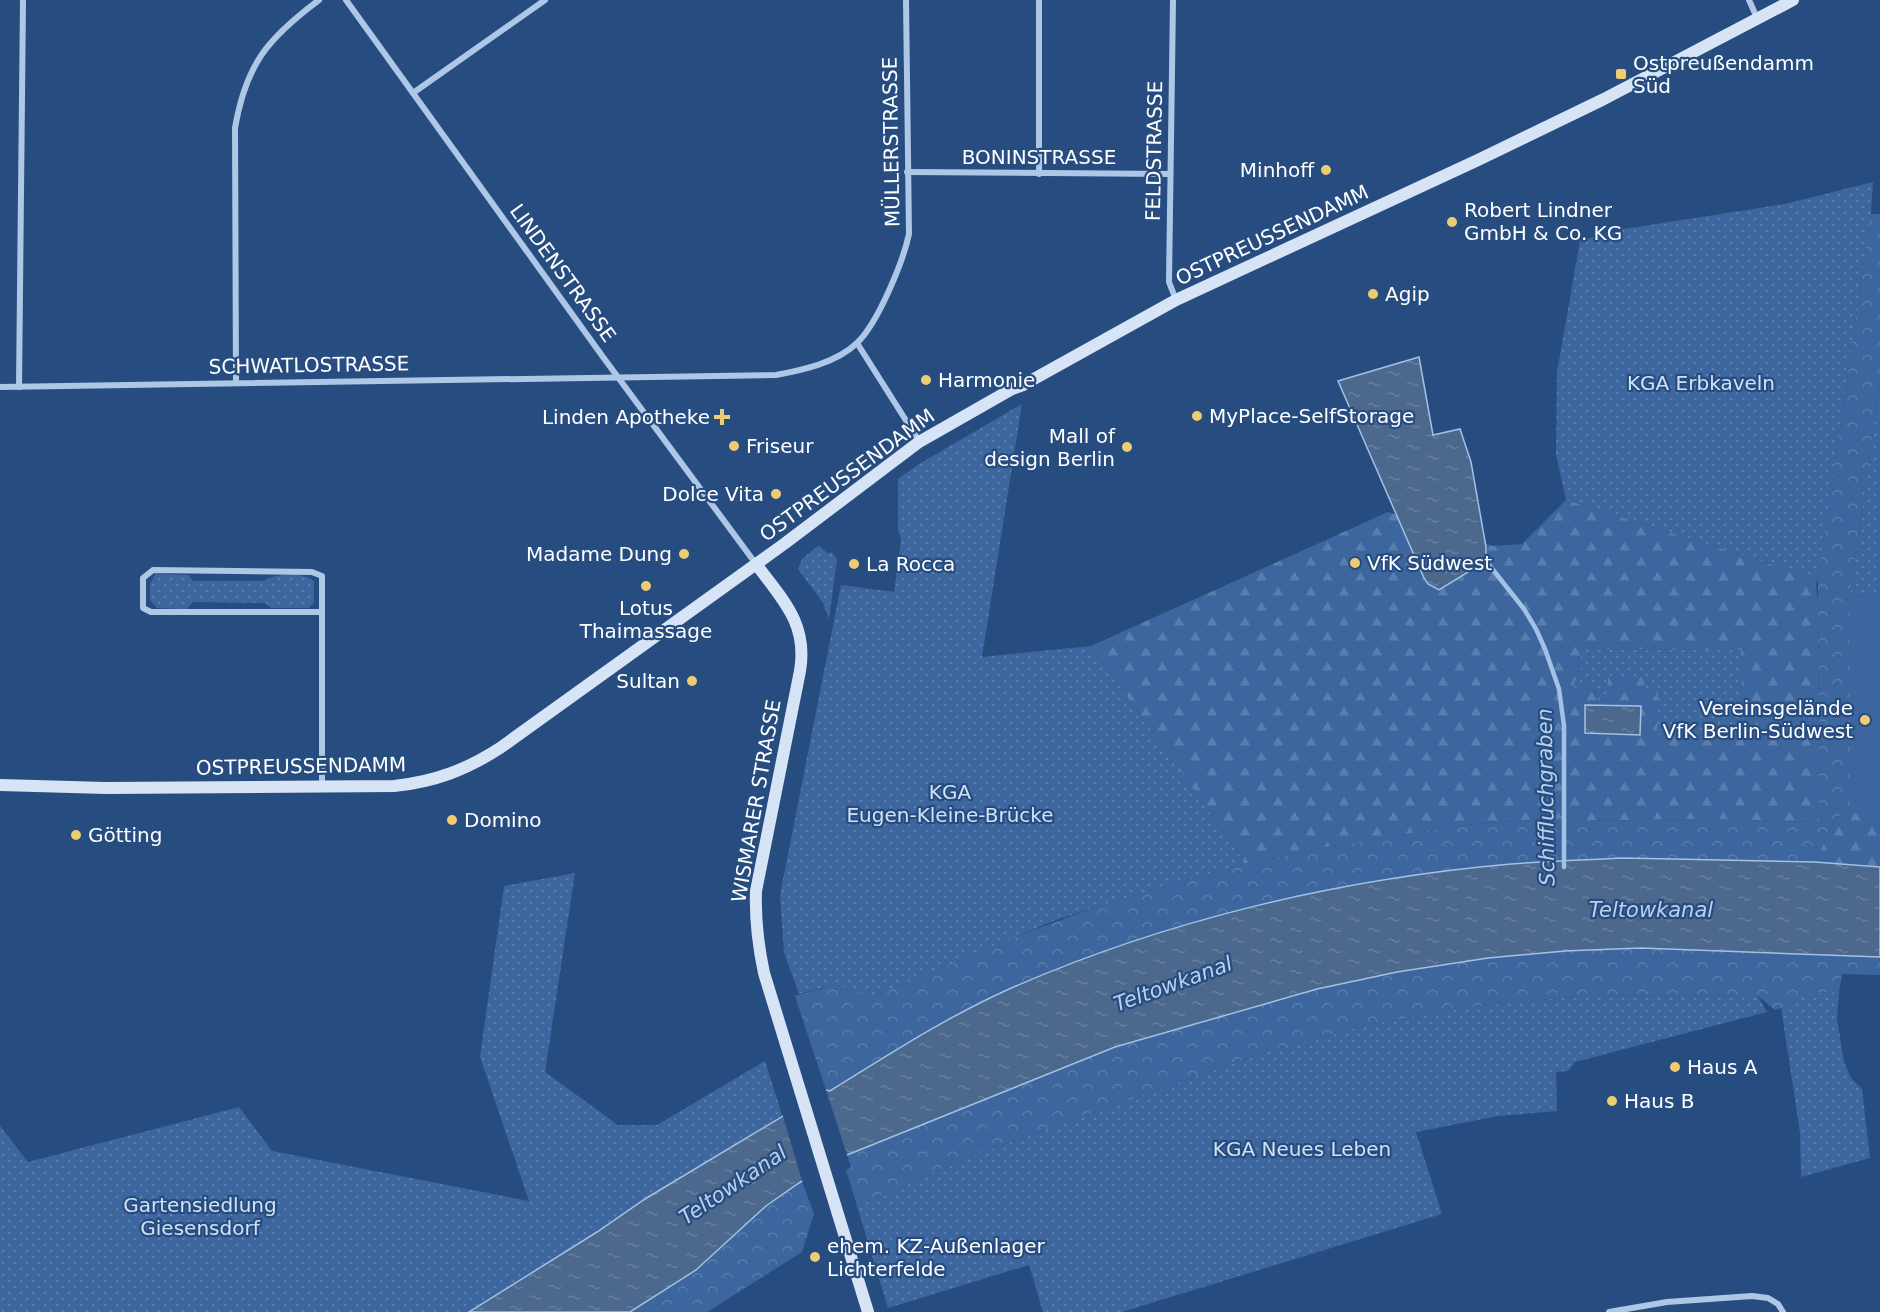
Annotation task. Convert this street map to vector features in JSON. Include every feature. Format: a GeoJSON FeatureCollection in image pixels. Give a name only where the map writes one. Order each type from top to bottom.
{"type":"FeatureCollection","features":[{"type":"Feature","properties":{"kind":"main road","name":"OSTPREUSSENDAMM"},"geometry":{"type":"LineString","coordinates":[[0,785],[86,788],[322,787],[408,785],[448,776],[500,748],[756,564],[920,442],[1176,300],[1416,190],[1604,99],[1793,0]]}},
{"type":"Feature","properties":{"kind":"main road","name":"WISMARER STRASSE"},"geometry":{"type":"LineString","coordinates":[[756,564],[793,615],[802,644],[800,671],[756,891],[757,941],[764,973],[868,1312]]}},
{"type":"Feature","properties":{"kind":"street"},"geometry":{"type":"LineString","coordinates":[[19,387],[23,0]]}},
{"type":"Feature","properties":{"kind":"street"},"geometry":{"type":"LineString","coordinates":[[236,383],[235,128],[239,106],[252,68],[264,50],[287,24],[319,0]]}},
{"type":"Feature","properties":{"kind":"street","name":"LINDENSTRASSE"},"geometry":{"type":"LineString","coordinates":[[346,0],[756,564]]}},
{"type":"Feature","properties":{"kind":"street"},"geometry":{"type":"LineString","coordinates":[[413,93],[545,0]]}},
{"type":"Feature","properties":{"kind":"street","name":"MÜLLERSTRASSE"},"geometry":{"type":"LineString","coordinates":[[618,377],[776,375],[805,369],[832,359],[857,343],[882,304],[906,250],[909,234],[906,0]]}},
{"type":"Feature","properties":{"kind":"street"},"geometry":{"type":"LineString","coordinates":[[1039,0],[1039,174]]}},
{"type":"Feature","properties":{"kind":"street","name":"FELDSTRASSE"},"geometry":{"type":"LineString","coordinates":[[1173,0],[1169,282],[1176,300]]}},
{"type":"Feature","properties":{"kind":"street"},"geometry":{"type":"LineString","coordinates":[[1749,0],[1756,18]]}},
{"type":"Feature","properties":{"kind":"street","name":"BONINSTRASSE"},"geometry":{"type":"LineString","coordinates":[[907,172],[1170,174]]}},
{"type":"Feature","properties":{"kind":"street"},"geometry":{"type":"LineString","coordinates":[[857,343],[920,442]]}},
{"type":"Feature","properties":{"kind":"street","name":"SCHWATLOSTRASSE"},"geometry":{"type":"LineString","coordinates":[[0,387],[618,377]]}},
{"type":"Feature","properties":{"kind":"street"},"geometry":{"type":"LineString","coordinates":[[322,612],[151,612],[143,608],[143,578],[153,570],[312,572],[322,576],[322,612],[322,787]]}},
{"type":"Feature","properties":{"kind":"street"},"geometry":{"type":"LineString","coordinates":[[1609,1312],[1667,1302],[1752,1296],[1768,1298],[1778,1304],[1783,1312]]}},
{"type":"Feature","properties":{"kind":"green space","name":"KGA Erbkaveln"},"geometry":{"type":"Polygon","coordinates":[[[1873,182],[1871,214],[1818,579],[1566,500],[1556,455],[1557,372],[1580,241],[1624,229],[1785,204],[1873,182]]]}},
{"type":"Feature","properties":{"kind":"green space"},"geometry":{"type":"Polygon","coordinates":[[[1871,214],[1880,214],[1880,381],[1850,596],[1850,813],[1836,817],[1815,862],[1624,858],[1512,864],[1405,877],[1295,898],[1124,944],[1063,967],[951,1018],[830,1091],[826,1090],[795,996],[835,985],[873,997],[1012,938],[1096,907],[1244,864],[1337,845],[1465,825],[1550,818],[1575,821],[1699,819],[1819,822],[1818,579],[1871,214]]]}},
{"type":"Feature","properties":{"kind":"green space"},"geometry":{"type":"Polygon","coordinates":[[[1880,381],[1880,597],[1850,596],[1880,381]]]}},
{"type":"Feature","properties":{"kind":"green space","name":"KGA Eugen-Kleine-Brücke"},"geometry":{"type":"Polygon","coordinates":[[[1022,404],[982,657],[1091,646],[1242,858],[1244,864],[1056,920],[873,997],[835,985],[799,994],[784,953],[780,895],[841,585],[894,592],[901,539],[898,529],[898,479],[919,464],[1022,404]]]}},
{"type":"Feature","properties":{"kind":"green space"},"geometry":{"type":"Polygon","coordinates":[[[1566,500],[1818,579],[1816,584],[1819,822],[1699,819],[1575,821],[1550,818],[1465,825],[1337,845],[1244,864],[1242,858],[1091,646],[1388,512],[1493,546],[1522,544],[1566,500]],[[1581,649],[1581,680],[1574,681],[1575,692],[1585,692],[1585,685],[1595,685],[1596,700],[1607,700],[1608,676],[1644,677],[1644,689],[1658,690],[1657,735],[1742,735],[1741,650],[1581,649]]]}},
{"type":"Feature","properties":{"kind":"green space"},"geometry":{"type":"Polygon","coordinates":[[[819,545],[828,554],[831,552],[837,559],[829,619],[823,603],[798,569],[802,559],[819,545]]]}},
{"type":"Feature","properties":{"kind":"green space"},"geometry":{"type":"Polygon","coordinates":[[[155,574],[189,575],[193,581],[264,581],[282,575],[303,576],[314,581],[314,602],[309,608],[271,608],[265,603],[193,602],[187,609],[157,608],[150,600],[150,584],[155,574]]]}},
{"type":"Feature","properties":{"kind":"green space","name":"Vereinsgelände VfK Berlin-Südwest"},"geometry":{"type":"Polygon","coordinates":[[[1850,596],[1880,597],[1880,814],[1850,813],[1850,596]]]}},
{"type":"Feature","properties":{"kind":"green space"},"geometry":{"type":"Polygon","coordinates":[[[1580,649],[1741,650],[1742,735],[1656,736],[1657,690],[1596,700],[1595,685],[1585,692],[1574,692],[1574,681],[1581,680],[1580,649]]]}},
{"type":"Feature","properties":{"kind":"green space"},"geometry":{"type":"Polygon","coordinates":[[[1867,812],[1880,814],[1880,867],[1815,862],[1836,817],[1867,812]]]}},
{"type":"Feature","properties":{"kind":"green space","name":"Gartensiedlung Giesensdorf"},"geometry":{"type":"Polygon","coordinates":[[[575,873],[545,1072],[618,1125],[657,1125],[765,1061],[782,1115],[469,1312],[0,1312],[0,1126],[28,1162],[239,1107],[272,1151],[529,1201],[480,1057],[504,886],[575,873]]]}},
{"type":"Feature","properties":{"kind":"green space"},"geometry":{"type":"Polygon","coordinates":[[[1641,948],[1880,957],[1880,975],[1842,974],[1839,992],[1809,993],[1775,1010],[1757,995],[1578,996],[1471,1007],[1367,1025],[1267,1051],[980,1153],[857,1206],[846,1170],[851,1167],[847,1155],[1115,1047],[1317,989],[1397,972],[1488,958],[1565,951],[1641,948]]]}},
{"type":"Feature","properties":{"kind":"green space"},"geometry":{"type":"Polygon","coordinates":[[[1839,992],[1837,1019],[1844,1062],[1851,1078],[1862,1089],[1870,1158],[1801,1177],[1800,1133],[1781,1007],[1809,993],[1839,992]]]}},
{"type":"Feature","properties":{"kind":"green space","name":"KGA Neues Leben"},"geometry":{"type":"Polygon","coordinates":[[[1757,995],[1767,1012],[1575,1062],[1568,1071],[1556,1072],[1557,1111],[1498,1116],[1416,1132],[1442,1214],[1122,1312],[1043,1312],[1029,1265],[888,1308],[857,1206],[980,1153],[1267,1051],[1367,1025],[1471,1007],[1578,996],[1757,995]]]}},
{"type":"Feature","properties":{"kind":"green space"},"geometry":{"type":"Polygon","coordinates":[[[802,1181],[814,1214],[802,1252],[707,1312],[630,1312],[696,1270],[766,1206],[802,1181]]]}},
{"type":"Feature","properties":{"kind":"water"},"geometry":{"type":"Polygon","coordinates":[[[1419,357],[1433,435],[1460,429],[1471,462],[1486,547],[1486,561],[1439,590],[1428,584],[1424,578],[1338,381],[1419,357]]]}},
{"type":"Feature","properties":{"kind":"water"},"geometry":{"type":"Polygon","coordinates":[[[1585,705],[1641,706],[1640,735],[1585,733],[1585,705]]]}},
{"type":"Feature","properties":{"kind":"water","name":"Teltowkanal"},"geometry":{"type":"Polygon","coordinates":[[[1624,858],[1815,862],[1880,867],[1880,957],[1641,948],[1565,951],[1488,958],[1397,972],[1317,989],[1115,1047],[847,1155],[799,1183],[766,1206],[696,1270],[630,1312],[469,1312],[597,1232],[645,1199],[826,1090],[830,1091],[961,1013],[1007,990],[1067,965],[1191,923],[1318,892],[1446,871],[1525,863],[1624,858]]]}},
{"type":"Feature","properties":{"kind":"pier"},"geometry":{"type":"Polygon","coordinates":[[[825,1087],[848,1158],[803,1184],[782,1113],[825,1087]]]}},
{"type":"Feature","properties":{"kind":"waterway","name":"Schiffluchgraben"},"geometry":{"type":"LineString","coordinates":[[1486,561],[1524,609],[1536,629],[1559,689],[1564,726],[1564,867]]}},
{"type":"Feature","properties":{"kind":"place","name":"Ostpreußendamm Süd"},"geometry":{"type":"Point","coordinates":[1621,74]}},
{"type":"Feature","properties":{"kind":"place","name":"Minhoff"},"geometry":{"type":"Point","coordinates":[1326,170]}},
{"type":"Feature","properties":{"kind":"place","name":"Robert Lindner GmbH & Co. KG"},"geometry":{"type":"Point","coordinates":[1452,222]}},
{"type":"Feature","properties":{"kind":"place","name":"Agip"},"geometry":{"type":"Point","coordinates":[1373,294]}},
{"type":"Feature","properties":{"kind":"place","name":"Harmonie"},"geometry":{"type":"Point","coordinates":[926,380]}},
{"type":"Feature","properties":{"kind":"place","name":"MyPlace-SelfStorage"},"geometry":{"type":"Point","coordinates":[1197,416]}},
{"type":"Feature","properties":{"kind":"place","name":"Linden Apotheke"},"geometry":{"type":"Point","coordinates":[722,417]}},
{"type":"Feature","properties":{"kind":"place","name":"Friseur"},"geometry":{"type":"Point","coordinates":[734,446]}},
{"type":"Feature","properties":{"kind":"place","name":"Mall of design Berlin"},"geometry":{"type":"Point","coordinates":[1127,447]}},
{"type":"Feature","properties":{"kind":"place","name":"Dolce Vita"},"geometry":{"type":"Point","coordinates":[776,494]}},
{"type":"Feature","properties":{"kind":"place","name":"Madame Dung"},"geometry":{"type":"Point","coordinates":[684,554]}},
{"type":"Feature","properties":{"kind":"place","name":"VfK Südwest"},"geometry":{"type":"Point","coordinates":[1355,563]}},
{"type":"Feature","properties":{"kind":"place","name":"La Rocca"},"geometry":{"type":"Point","coordinates":[854,564]}},
{"type":"Feature","properties":{"kind":"place","name":"Lotus Thaimassage"},"geometry":{"type":"Point","coordinates":[646,586]}},
{"type":"Feature","properties":{"kind":"place","name":"Sultan"},"geometry":{"type":"Point","coordinates":[692,681]}},
{"type":"Feature","properties":{"kind":"place","name":"Vereinsgelände VfK Berlin-Südwest"},"geometry":{"type":"Point","coordinates":[1865,720]}},
{"type":"Feature","properties":{"kind":"place","name":"Domino"},"geometry":{"type":"Point","coordinates":[452,820]}},
{"type":"Feature","properties":{"kind":"place","name":"Götting"},"geometry":{"type":"Point","coordinates":[76,835]}},
{"type":"Feature","properties":{"kind":"place","name":"Haus A"},"geometry":{"type":"Point","coordinates":[1675,1067]}},
{"type":"Feature","properties":{"kind":"place","name":"Haus B"},"geometry":{"type":"Point","coordinates":[1612,1101]}},
{"type":"Feature","properties":{"kind":"place","name":"ehem. KZ-Außenlager Lichterfelde"},"geometry":{"type":"Point","coordinates":[815,1257]}}]}
